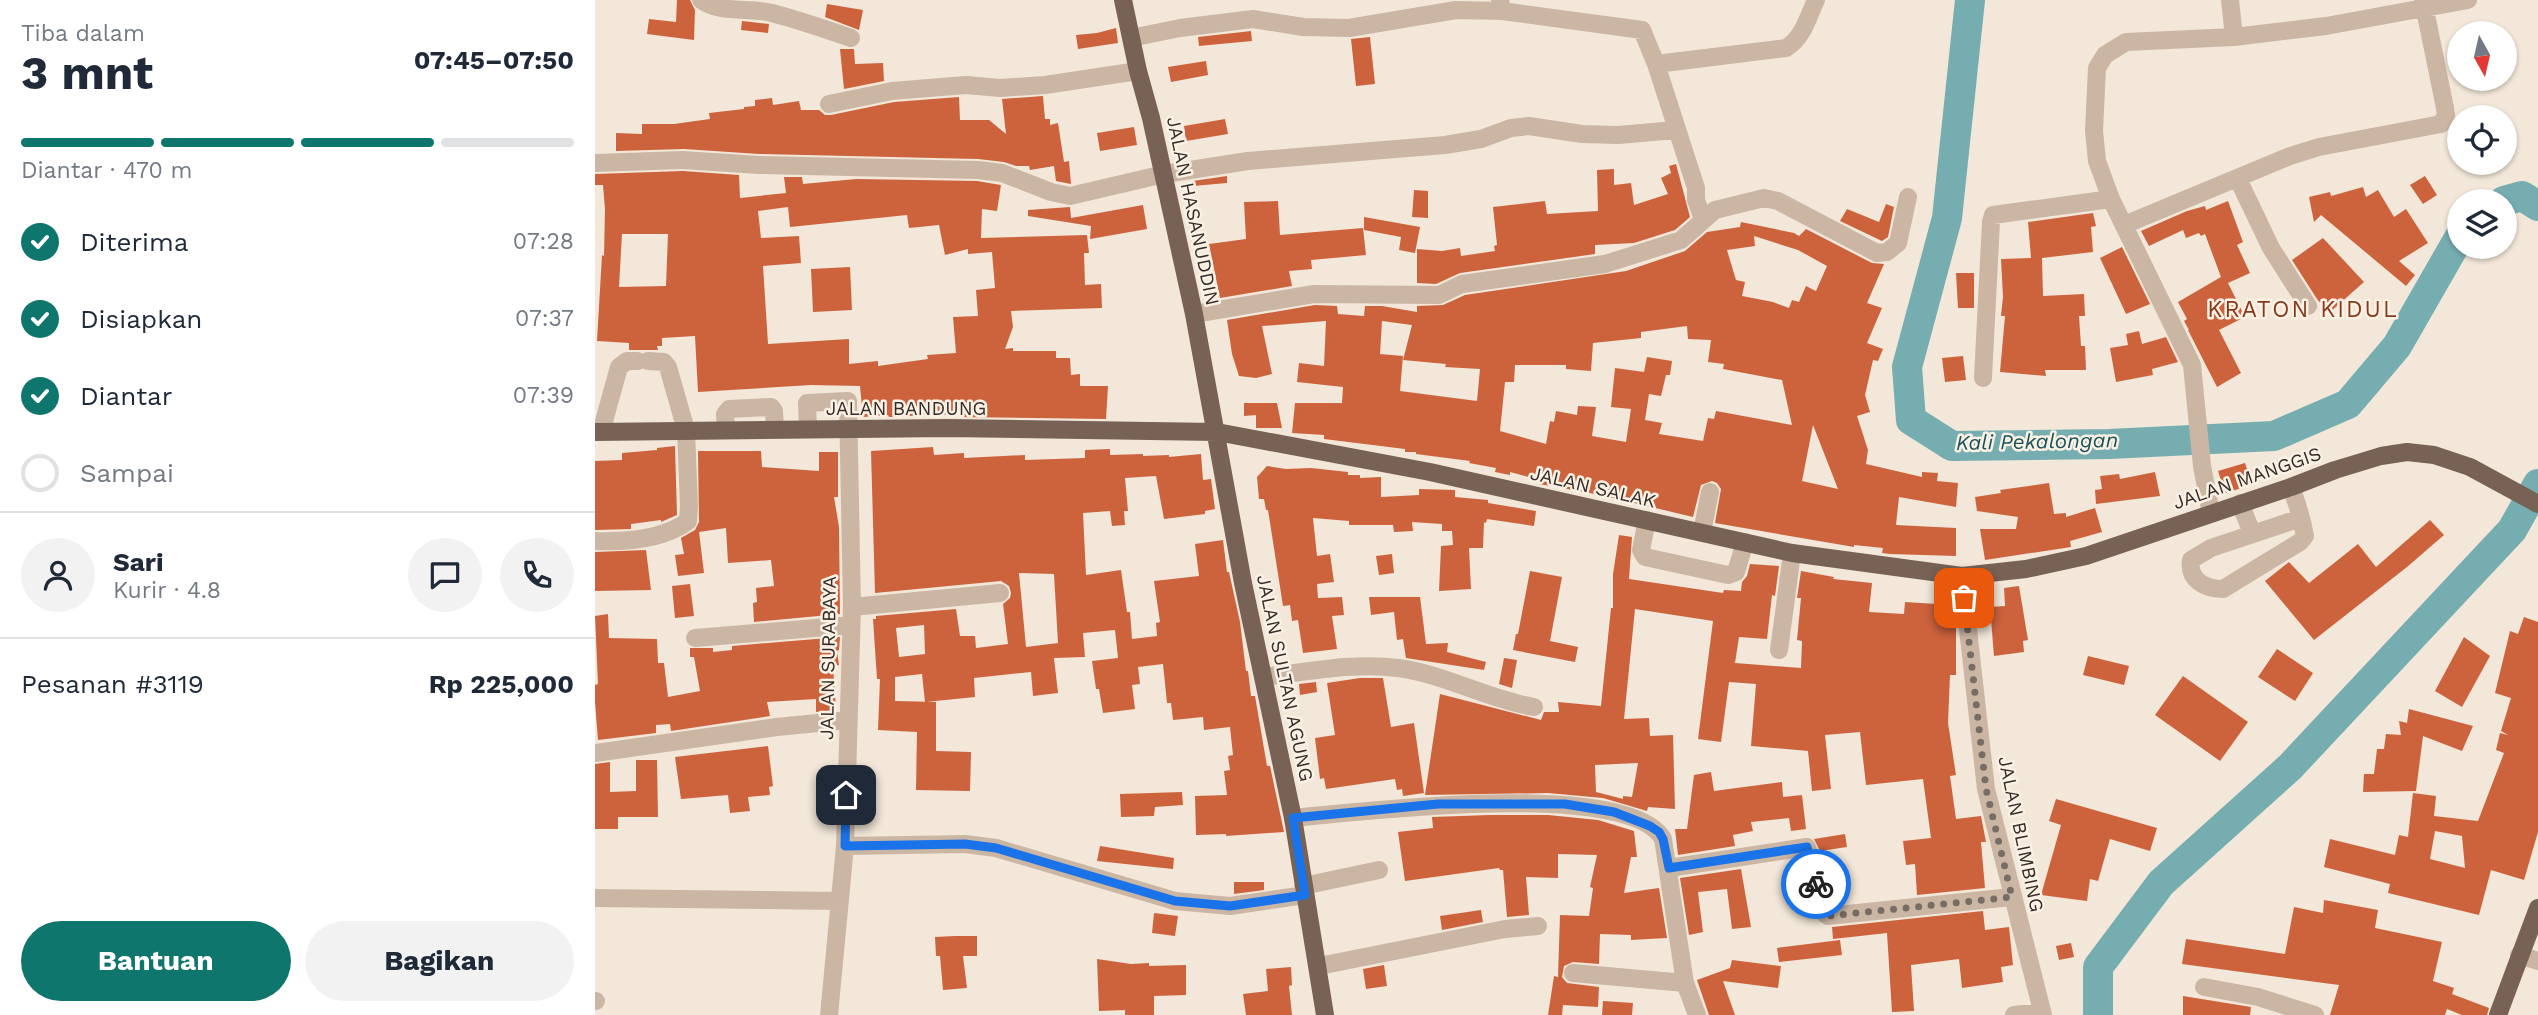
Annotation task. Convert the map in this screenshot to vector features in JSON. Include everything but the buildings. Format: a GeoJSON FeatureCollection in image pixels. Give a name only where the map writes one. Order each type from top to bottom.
{"type":"FeatureCollection","features":[{"type":"Feature","properties":{"kind":"main road","name":"JALAN HASANUDDIN"},"geometry":{"type":"LineString","coordinates":[[1123,0],[1164,174],[1217,432]]}},
{"type":"Feature","properties":{"kind":"main road","name":"JALAN BANDUNG"},"geometry":{"type":"LineString","coordinates":[[598,432],[849,428],[1217,432]]}},
{"type":"Feature","properties":{"kind":"main road","name":"JALAN SALAK"},"geometry":{"type":"LineString","coordinates":[[1217,432],[1430,472],[1792,553],[1962,576]]}},
{"type":"Feature","properties":{"kind":"main road","name":"JALAN SULTAN AGUNG"},"geometry":{"type":"LineString","coordinates":[[1217,432],[1243,583],[1293,818],[1325,1015]]}},
{"type":"Feature","properties":{"kind":"main road","name":"JALAN MANGGIS"},"geometry":{"type":"LineString","coordinates":[[1962,576],[2026,569],[2086,556],[2335,470],[2381,456],[2407,452],[2434,455],[2470,467],[2538,504]]}},
{"type":"Feature","properties":{"kind":"main road"},"geometry":{"type":"LineString","coordinates":[[2498,1015],[2538,908]]}},
{"type":"Feature","properties":{"kind":"street"},"geometry":{"type":"LineString","coordinates":[[701,0],[707,4],[768,12],[808,22],[851,38]]}},
{"type":"Feature","properties":{"kind":"street"},"geometry":{"type":"LineString","coordinates":[[1656,64],[1786,48],[1795,42],[1815,0]]}},
{"type":"Feature","properties":{"kind":"street"},"geometry":{"type":"LineString","coordinates":[[2229,0],[2234,37]]}},
{"type":"Feature","properties":{"kind":"street"},"geometry":{"type":"LineString","coordinates":[[2211,513],[2202,466],[2199,412],[2189,356],[2123,225],[2097,161],[2094,131],[2098,68],[2105,55],[2126,42],[2234,37],[2326,26],[2424,4],[2468,0]]}},
{"type":"Feature","properties":{"kind":"street"},"geometry":{"type":"LineString","coordinates":[[2123,225],[2290,156],[2319,147],[2441,124],[2446,115],[2424,4]]}},
{"type":"Feature","properties":{"kind":"street"},"geometry":{"type":"LineString","coordinates":[[1131,38],[1180,28],[1253,19],[1303,27],[1349,28],[1501,5],[1642,30],[1656,64],[1696,188],[1696,200],[1703,219]]}},
{"type":"Feature","properties":{"kind":"street"},"geometry":{"type":"LineString","coordinates":[[829,104],[892,91],[966,85],[1000,88],[1045,85],[1138,71]]}},
{"type":"Feature","properties":{"kind":"street"},"geometry":{"type":"LineString","coordinates":[[595,163],[683,160],[759,165],[978,170],[1002,173],[1051,192],[1070,196],[1164,174],[1248,161],[1445,145],[1481,139],[1511,128],[1529,127],[1568,130],[1582,134],[1618,135],[1676,130]]}},
{"type":"Feature","properties":{"kind":"street"},"geometry":{"type":"LineString","coordinates":[[2238,179],[2271,248],[2308,306]]}},
{"type":"Feature","properties":{"kind":"street"},"geometry":{"type":"LineString","coordinates":[[1194,314],[1314,293],[1439,295],[1462,284],[1605,264],[1644,254],[1681,240],[1715,210],[1764,198],[1771,199],[1877,253],[1883,253],[1898,243],[1909,197]]}},
{"type":"Feature","properties":{"kind":"street"},"geometry":{"type":"LineString","coordinates":[[1983,378],[1993,215],[2111,199]]}},
{"type":"Feature","properties":{"kind":"street"},"geometry":{"type":"LineString","coordinates":[[595,541],[635,540],[679,528],[688,521],[686,430],[668,367],[664,362],[627,361],[619,367],[598,432]]}},
{"type":"Feature","properties":{"kind":"street","name":"JALAN SURABAYA"},"geometry":{"type":"LineString","coordinates":[[808,428],[807,403],[846,399],[849,404],[851,616],[845,846],[829,1015]]}},
{"type":"Feature","properties":{"kind":"street"},"geometry":{"type":"LineString","coordinates":[[2291,487],[2301,518],[2305,536],[2300,542],[2255,572],[2223,589],[2212,589],[2195,580],[2189,570],[2191,560],[2211,548],[2301,518]]}},
{"type":"Feature","properties":{"kind":"street"},"geometry":{"type":"LineString","coordinates":[[1702,532],[1710,492]]}},
{"type":"Feature","properties":{"kind":"street"},"geometry":{"type":"LineString","coordinates":[[2240,503],[2252,533]]}},
{"type":"Feature","properties":{"kind":"street"},"geometry":{"type":"LineString","coordinates":[[1647,520],[1641,550],[1646,557],[1728,575],[1736,572],[1745,542]]}},
{"type":"Feature","properties":{"kind":"street"},"geometry":{"type":"LineString","coordinates":[[1779,650],[1792,553]]}},
{"type":"Feature","properties":{"kind":"street","name":"JALAN BLIMBING"},"geometry":{"type":"LineString","coordinates":[[1962,576],[1986,789],[2042,1013]]}},
{"type":"Feature","properties":{"kind":"street"},"geometry":{"type":"LineString","coordinates":[[695,638],[1000,593]]}},
{"type":"Feature","properties":{"kind":"street"},"geometry":{"type":"LineString","coordinates":[[1263,677],[1373,666],[1398,668],[1421,672],[1507,702],[1534,707]]}},
{"type":"Feature","properties":{"kind":"street"},"geometry":{"type":"LineString","coordinates":[[595,752],[848,720]]}},
{"type":"Feature","properties":{"kind":"street"},"geometry":{"type":"LineString","coordinates":[[1293,818],[1438,804],[1565,804],[1614,812],[1650,826],[1659,832],[1663,839],[1685,983],[1697,1015]]}},
{"type":"Feature","properties":{"kind":"street"},"geometry":{"type":"LineString","coordinates":[[845,846],[965,844],[996,848],[1175,901],[1208,906],[1230,906],[1379,870]]}},
{"type":"Feature","properties":{"kind":"street"},"geometry":{"type":"LineString","coordinates":[[1669,868],[1807,847],[1825,914],[1828,916],[2012,897]]}},
{"type":"Feature","properties":{"kind":"street"},"geometry":{"type":"LineString","coordinates":[[595,898],[840,901]]}},
{"type":"Feature","properties":{"kind":"street"},"geometry":{"type":"LineString","coordinates":[[1319,966],[1505,929],[1538,926]]}},
{"type":"Feature","properties":{"kind":"street"},"geometry":{"type":"LineString","coordinates":[[2519,955],[2538,961]]}},
{"type":"Feature","properties":{"kind":"street"},"geometry":{"type":"LineString","coordinates":[[1573,973],[1685,983]]}},
{"type":"Feature","properties":{"kind":"street"},"geometry":{"type":"LineString","coordinates":[[2204,987],[2258,997],[2315,1015]]}},
{"type":"Feature","properties":{"kind":"street"},"geometry":{"type":"LineString","coordinates":[[2014,1015],[2042,1013]]}},
{"type":"Feature","properties":{"kind":"waterway","name":"Kali Pekalongan"},"geometry":{"type":"LineString","coordinates":[[1970,0],[1947,218],[1907,367],[1911,420],[1952,446],[2109,444],[2274,436],[2348,404],[2397,346],[2447,259]]}},
{"type":"Feature","properties":{"kind":"waterway","name":"Kali Pekalongan"},"geometry":{"type":"LineString","coordinates":[[2517,197],[2522,196],[2538,206]]}},
{"type":"Feature","properties":{"kind":"waterway","name":"Kali Pekalongan"},"geometry":{"type":"LineString","coordinates":[[2098,1015],[2098,967],[2161,883],[2290,767],[2512,530],[2538,484]]}},
{"type":"Feature","properties":{"kind":"way so far"},"geometry":{"type":"LineString","coordinates":[[1816,884],[1825,914],[1828,916],[2012,897],[1986,789],[1964,598]]}},
{"type":"Feature","properties":{"kind":"district","name":"KRATON KIDUL"},"geometry":{"type":"Point","coordinates":[2303,309]}},
{"type":"Feature","properties":{"kind":"route"},"geometry":{"type":"LineString","coordinates":[[846,795],[845,846],[965,844],[996,848],[1175,901],[1208,906],[1230,906],[1305,895],[1293,818],[1438,804],[1565,804],[1614,812],[1659,832],[1669,868],[1804,846],[1810,851],[1816,884]]}}]}
